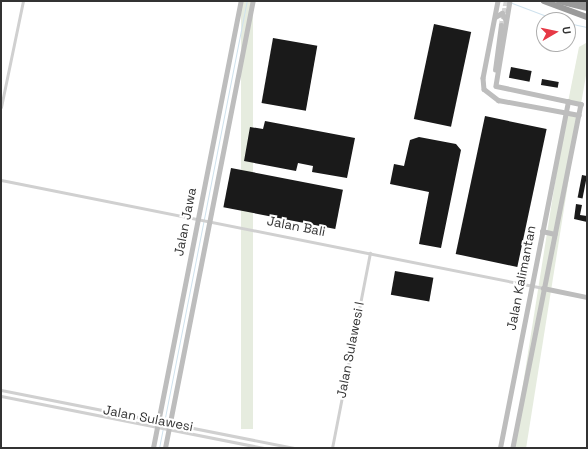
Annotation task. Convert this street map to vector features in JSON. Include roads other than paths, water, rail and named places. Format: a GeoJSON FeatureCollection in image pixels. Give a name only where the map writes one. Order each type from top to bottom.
{"type":"FeatureCollection","features":[{"type":"Feature","properties":{"kind":"highway"},"geometry":{"type":"LineString","coordinates":[[544,1],[572,12],[587,8]]}},
{"type":"Feature","properties":{"kind":"highway"},"geometry":{"type":"LineString","coordinates":[[559,1],[587,8]]}},
{"type":"Feature","properties":{"kind":"highway"},"geometry":{"type":"LineString","coordinates":[[578,1],[587,3]]}},
{"type":"Feature","properties":{"kind":"highway"},"geometry":{"type":"LineString","coordinates":[[576,13],[587,17]]}},
{"type":"Feature","properties":{"kind":"street"},"geometry":{"type":"LineString","coordinates":[[1,107],[23,1]]}},
{"type":"Feature","properties":{"kind":"street","name":"Jalan Jawa"},"geometry":{"type":"LineString","coordinates":[[153,448],[160,421],[242,1]]}},
{"type":"Feature","properties":{"kind":"street","name":"Jalan Jawa"},"geometry":{"type":"LineString","coordinates":[[165,448],[208,221],[253,1]]}},
{"type":"Feature","properties":{"kind":"street"},"geometry":{"type":"LineString","coordinates":[[484,74],[491,59],[500,24],[494,60],[495,77],[499,88],[581,104],[578,115],[493,98],[484,89],[484,74],[498,2]]}},
{"type":"Feature","properties":{"kind":"street"},"geometry":{"type":"LineString","coordinates":[[495,77],[510,3]]}},
{"type":"Feature","properties":{"kind":"street"},"geometry":{"type":"LineString","coordinates":[[494,18],[502,13],[506,21]]}},
{"type":"Feature","properties":{"kind":"street","name":"Jalan Kalimantan"},"geometry":{"type":"LineString","coordinates":[[500,448],[568,102]]}},
{"type":"Feature","properties":{"kind":"street","name":"Jalan Kalimantan"},"geometry":{"type":"LineString","coordinates":[[513,448],[543,288],[578,115]]}},
{"type":"Feature","properties":{"kind":"street","name":"Jalan Bali"},"geometry":{"type":"LineString","coordinates":[[1,180],[532,284],[543,288],[587,297]]}},
{"type":"Feature","properties":{"kind":"street"},"geometry":{"type":"LineString","coordinates":[[542,231],[555,234]]}},
{"type":"Feature","properties":{"kind":"street","name":"Jalan Sulawesi I"},"geometry":{"type":"LineString","coordinates":[[332,448],[370,253]]}},
{"type":"Feature","properties":{"kind":"street","name":"Jalan Sulawesi"},"geometry":{"type":"LineString","coordinates":[[1,390],[296,448]]}},
{"type":"Feature","properties":{"kind":"street","name":"Jalan Sulawesi"},"geometry":{"type":"LineString","coordinates":[[1,396],[264,448]]}},
{"type":"Feature","properties":{"kind":"waterway"},"geometry":{"type":"LineString","coordinates":[[159,448],[247,1]]}},
{"type":"Feature","properties":{"kind":"waterway"},"geometry":{"type":"LineString","coordinates":[[503,1],[508,2]]}},
{"type":"Feature","properties":{"kind":"waterway"},"geometry":{"type":"LineString","coordinates":[[512,3],[536,12]]}},
{"type":"Feature","properties":{"kind":"waterway"},"geometry":{"type":"LineString","coordinates":[[576,25],[587,27]]}},
{"type":"Feature","properties":{"kind":"tunnel"},"geometry":{"type":"LineString","coordinates":[[501,25],[506,1]]}}]}
